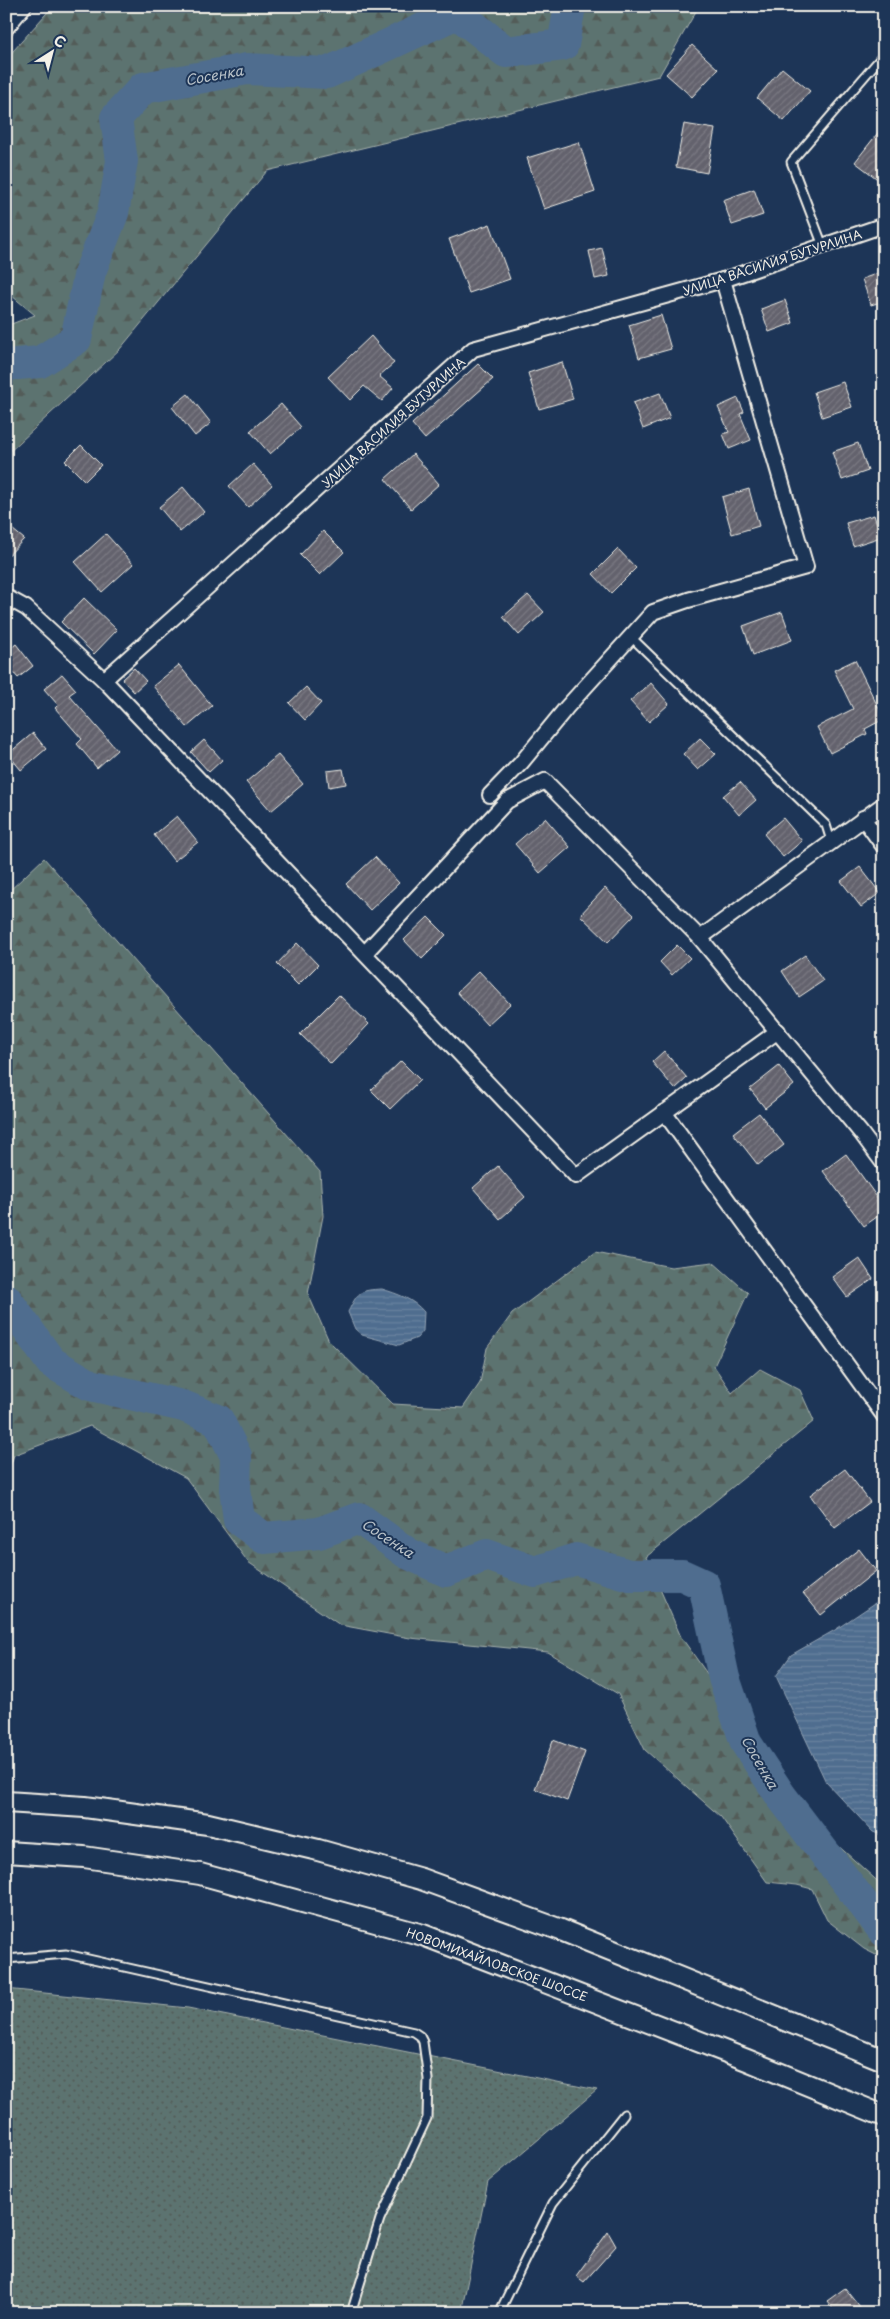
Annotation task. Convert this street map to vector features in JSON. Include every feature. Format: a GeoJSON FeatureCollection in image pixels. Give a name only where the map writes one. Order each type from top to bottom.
{"type":"FeatureCollection","features":[{"type":"Feature","properties":{"kind":"main road"},"geometry":{"type":"LineString","coordinates":[[6,1802],[85,1808],[208,1824],[318,1850],[421,1879],[561,1930],[884,2060]]}},
{"type":"Feature","properties":{"kind":"main road","name":"НОВОМИХАЙЛОВСКОЕ ШОССЕ"},"geometry":{"type":"LineString","coordinates":[[6,1852],[84,1857],[200,1874],[424,1934],[747,2060],[884,2116]]}},
{"type":"Feature","properties":{"kind":"street"},"geometry":{"type":"LineString","coordinates":[[6,28],[24,6]]}},
{"type":"Feature","properties":{"kind":"street","name":"УЛИЦА ВАСИЛИЯ БУТУРЛИНА"},"geometry":{"type":"LineString","coordinates":[[104,680],[473,349],[723,280],[884,225]]}},
{"type":"Feature","properties":{"kind":"street"},"geometry":{"type":"LineString","coordinates":[[490,795],[522,763],[566,707],[654,612],[688,600],[806,567],[723,280]]}},
{"type":"Feature","properties":{"kind":"street"},"geometry":{"type":"LineString","coordinates":[[6,596],[26,608],[104,680],[576,1176],[778,1031]]}},
{"type":"Feature","properties":{"kind":"street"},"geometry":{"type":"LineString","coordinates":[[365,953],[507,801],[545,781],[700,938],[778,1031],[884,1164]]}},
{"type":"Feature","properties":{"kind":"street"},"geometry":{"type":"LineString","coordinates":[[700,938],[884,804]]}},
{"type":"Feature","properties":{"kind":"street"},"geometry":{"type":"LineString","coordinates":[[863,818],[884,847]]}},
{"type":"Feature","properties":{"kind":"street"},"geometry":{"type":"LineString","coordinates":[[664,1112],[884,1416]]}},
{"type":"Feature","properties":{"kind":"lane"},"geometry":{"type":"LineString","coordinates":[[823,246],[790,162],[884,54]]}},
{"type":"Feature","properties":{"kind":"lane"},"geometry":{"type":"LineString","coordinates":[[631,637],[826,825],[832,841]]}},
{"type":"Feature","properties":{"kind":"lane"},"geometry":{"type":"LineString","coordinates":[[6,1959],[50,1954],[73,1956],[414,2032],[420,2036],[423,2042],[428,2079],[429,2099],[427,2118],[380,2220],[351,2313]]}},
{"type":"Feature","properties":{"kind":"lane"},"geometry":{"type":"LineString","coordinates":[[499,2313],[553,2203],[624,2114]]}},
{"type":"Feature","properties":{"kind":"green space"},"geometry":{"type":"Polygon","coordinates":[[[53,6],[699,6],[659,76],[267,171],[120,349],[6,455],[6,326],[35,315],[6,291],[6,59],[53,6]]]}},
{"type":"Feature","properties":{"kind":"green space"},"geometry":{"type":"Polygon","coordinates":[[[44,858],[320,1172],[323,1216],[308,1294],[329,1341],[393,1404],[463,1408],[480,1383],[487,1348],[512,1314],[595,1252],[671,1267],[713,1262],[748,1293],[714,1366],[732,1393],[760,1369],[800,1390],[814,1421],[646,1557],[681,1637],[814,1824],[884,1887],[884,1959],[864,1949],[827,1920],[812,1889],[797,1885],[767,1882],[721,1817],[645,1750],[618,1694],[548,1652],[410,1638],[340,1625],[248,1562],[186,1478],[90,1426],[14,1455],[6,1478],[6,894],[44,858]]]}},
{"type":"Feature","properties":{"kind":"green space"},"geometry":{"type":"Polygon","coordinates":[[[6,1989],[188,2008],[597,2090],[488,2182],[461,2313],[6,2313],[6,1989]]]}},
{"type":"Feature","properties":{"kind":"water"},"geometry":{"type":"Polygon","coordinates":[[[382,1289],[410,1300],[424,1312],[423,1331],[417,1338],[399,1345],[362,1335],[355,1329],[348,1312],[354,1300],[364,1291],[382,1289]]]}},
{"type":"Feature","properties":{"kind":"water"},"geometry":{"type":"Polygon","coordinates":[[[884,1597],[884,1836],[873,1832],[826,1782],[776,1676],[791,1655],[835,1630],[884,1597]]]}},
{"type":"Feature","properties":{"kind":"building"},"geometry":{"type":"Polygon","coordinates":[[[692,45],[718,69],[692,97],[666,74],[692,45]]]}},
{"type":"Feature","properties":{"kind":"building"},"geometry":{"type":"Polygon","coordinates":[[[782,68],[810,91],[784,121],[757,98],[782,68]]]}},
{"type":"Feature","properties":{"kind":"building"},"geometry":{"type":"Polygon","coordinates":[[[684,124],[715,129],[707,173],[676,167],[684,124]]]}},
{"type":"Feature","properties":{"kind":"building"},"geometry":{"type":"Polygon","coordinates":[[[884,125],[884,184],[855,162],[884,125]]]}},
{"type":"Feature","properties":{"kind":"building"},"geometry":{"type":"Polygon","coordinates":[[[579,142],[595,192],[544,209],[527,158],[579,142]]]}},
{"type":"Feature","properties":{"kind":"building"},"geometry":{"type":"Polygon","coordinates":[[[754,189],[763,215],[732,225],[723,200],[754,189]]]}},
{"type":"Feature","properties":{"kind":"building"},"geometry":{"type":"Polygon","coordinates":[[[490,224],[510,279],[469,293],[449,239],[490,224]]]}},
{"type":"Feature","properties":{"kind":"building"},"geometry":{"type":"Polygon","coordinates":[[[602,248],[609,276],[595,279],[589,251],[602,248]]]}},
{"type":"Feature","properties":{"kind":"building"},"geometry":{"type":"Polygon","coordinates":[[[884,271],[884,301],[871,305],[862,279],[884,271]]]}},
{"type":"Feature","properties":{"kind":"building"},"geometry":{"type":"Polygon","coordinates":[[[785,300],[793,323],[769,332],[761,309],[785,300]]]}},
{"type":"Feature","properties":{"kind":"building"},"geometry":{"type":"Polygon","coordinates":[[[661,315],[671,349],[639,358],[629,325],[661,315]]]}},
{"type":"Feature","properties":{"kind":"building"},"geometry":{"type":"Polygon","coordinates":[[[371,336],[394,363],[379,376],[393,388],[382,401],[364,386],[350,400],[328,377],[371,336]]]}},
{"type":"Feature","properties":{"kind":"building"},"geometry":{"type":"Polygon","coordinates":[[[562,362],[573,399],[539,409],[528,373],[562,362]]]}},
{"type":"Feature","properties":{"kind":"building"},"geometry":{"type":"Polygon","coordinates":[[[478,364],[493,379],[425,439],[412,424],[478,364]]]}},
{"type":"Feature","properties":{"kind":"building"},"geometry":{"type":"Polygon","coordinates":[[[843,382],[852,407],[822,417],[814,392],[843,382]]]}},
{"type":"Feature","properties":{"kind":"building"},"geometry":{"type":"Polygon","coordinates":[[[660,393],[670,418],[643,429],[633,403],[660,393]]]}},
{"type":"Feature","properties":{"kind":"building"},"geometry":{"type":"Polygon","coordinates":[[[188,394],[211,423],[195,436],[172,407],[188,394]]]}},
{"type":"Feature","properties":{"kind":"building"},"geometry":{"type":"Polygon","coordinates":[[[738,398],[744,412],[740,414],[751,440],[729,449],[723,434],[729,432],[718,407],[738,398]]]}},
{"type":"Feature","properties":{"kind":"building"},"geometry":{"type":"Polygon","coordinates":[[[281,404],[301,427],[270,454],[250,431],[281,404]]]}},
{"type":"Feature","properties":{"kind":"building"},"geometry":{"type":"Polygon","coordinates":[[[858,443],[868,471],[842,480],[832,452],[858,443]]]}},
{"type":"Feature","properties":{"kind":"building"},"geometry":{"type":"Polygon","coordinates":[[[81,445],[101,465],[85,481],[65,461],[81,445]]]}},
{"type":"Feature","properties":{"kind":"building"},"geometry":{"type":"Polygon","coordinates":[[[413,454],[439,484],[411,509],[385,479],[413,454]]]}},
{"type":"Feature","properties":{"kind":"building"},"geometry":{"type":"Polygon","coordinates":[[[253,464],[272,485],[248,507],[229,486],[253,464]]]}},
{"type":"Feature","properties":{"kind":"building"},"geometry":{"type":"Polygon","coordinates":[[[183,487],[204,512],[180,532],[159,507],[183,487]]]}},
{"type":"Feature","properties":{"kind":"building"},"geometry":{"type":"Polygon","coordinates":[[[749,489],[759,526],[732,534],[722,497],[749,489]]]}},
{"type":"Feature","properties":{"kind":"building"},"geometry":{"type":"Polygon","coordinates":[[[874,515],[881,537],[853,546],[846,523],[874,515]]]}},
{"type":"Feature","properties":{"kind":"building"},"geometry":{"type":"Polygon","coordinates":[[[6,524],[24,539],[6,558],[6,524]]]}},
{"type":"Feature","properties":{"kind":"building"},"geometry":{"type":"Polygon","coordinates":[[[323,531],[344,552],[320,575],[300,555],[323,531]]]}},
{"type":"Feature","properties":{"kind":"building"},"geometry":{"type":"Polygon","coordinates":[[[106,534],[133,564],[102,592],[75,562],[106,534]]]}},
{"type":"Feature","properties":{"kind":"building"},"geometry":{"type":"Polygon","coordinates":[[[618,549],[636,568],[611,593],[593,574],[618,549]]]}},
{"type":"Feature","properties":{"kind":"building"},"geometry":{"type":"Polygon","coordinates":[[[528,595],[544,612],[519,635],[503,617],[528,595]]]}},
{"type":"Feature","properties":{"kind":"building"},"geometry":{"type":"Polygon","coordinates":[[[84,598],[117,630],[94,654],[61,622],[84,598]]]}},
{"type":"Feature","properties":{"kind":"building"},"geometry":{"type":"Polygon","coordinates":[[[782,612],[792,640],[753,655],[743,626],[782,612]]]}},
{"type":"Feature","properties":{"kind":"building"},"geometry":{"type":"Polygon","coordinates":[[[16,644],[33,666],[18,678],[6,664],[6,652],[16,644]]]}},
{"type":"Feature","properties":{"kind":"building"},"geometry":{"type":"Polygon","coordinates":[[[855,660],[884,719],[865,729],[867,734],[830,753],[817,727],[853,709],[834,670],[855,660]]]}},
{"type":"Feature","properties":{"kind":"building"},"geometry":{"type":"Polygon","coordinates":[[[179,665],[212,706],[187,727],[153,686],[179,665]]]}},
{"type":"Feature","properties":{"kind":"building"},"geometry":{"type":"Polygon","coordinates":[[[134,668],[146,681],[134,692],[122,679],[134,668]]]}},
{"type":"Feature","properties":{"kind":"building"},"geometry":{"type":"Polygon","coordinates":[[[62,674],[76,690],[69,695],[117,750],[97,768],[77,744],[82,739],[55,708],[58,705],[44,689],[62,674]]]}},
{"type":"Feature","properties":{"kind":"building"},"geometry":{"type":"Polygon","coordinates":[[[651,683],[669,704],[649,722],[630,701],[651,683]]]}},
{"type":"Feature","properties":{"kind":"building"},"geometry":{"type":"Polygon","coordinates":[[[306,687],[321,703],[305,720],[289,703],[306,687]]]}},
{"type":"Feature","properties":{"kind":"building"},"geometry":{"type":"Polygon","coordinates":[[[33,733],[46,749],[21,770],[8,754],[33,733]]]}},
{"type":"Feature","properties":{"kind":"building"},"geometry":{"type":"Polygon","coordinates":[[[700,738],[716,754],[698,770],[683,754],[700,738]]]}},
{"type":"Feature","properties":{"kind":"building"},"geometry":{"type":"Polygon","coordinates":[[[204,740],[222,760],[209,772],[191,752],[204,740]]]}},
{"type":"Feature","properties":{"kind":"building"},"geometry":{"type":"Polygon","coordinates":[[[278,755],[303,784],[271,811],[246,782],[278,755]]]}},
{"type":"Feature","properties":{"kind":"building"},"geometry":{"type":"Polygon","coordinates":[[[343,769],[346,784],[329,787],[327,771],[343,769]]]}},
{"type":"Feature","properties":{"kind":"building"},"geometry":{"type":"Polygon","coordinates":[[[740,782],[756,800],[739,815],[723,796],[740,782]]]}},
{"type":"Feature","properties":{"kind":"building"},"geometry":{"type":"Polygon","coordinates":[[[177,816],[198,842],[174,861],[154,835],[177,816]]]}},
{"type":"Feature","properties":{"kind":"building"},"geometry":{"type":"Polygon","coordinates":[[[545,818],[570,847],[540,873],[515,844],[545,818]]]}},
{"type":"Feature","properties":{"kind":"building"},"geometry":{"type":"Polygon","coordinates":[[[783,818],[802,841],[783,857],[764,834],[783,818]]]}},
{"type":"Feature","properties":{"kind":"building"},"geometry":{"type":"Polygon","coordinates":[[[375,857],[399,883],[370,910],[346,884],[375,857]]]}},
{"type":"Feature","properties":{"kind":"building"},"geometry":{"type":"Polygon","coordinates":[[[860,867],[880,893],[861,907],[841,881],[860,867]]]}},
{"type":"Feature","properties":{"kind":"building"},"geometry":{"type":"Polygon","coordinates":[[[605,888],[634,915],[608,942],[580,915],[605,888]]]}},
{"type":"Feature","properties":{"kind":"building"},"geometry":{"type":"Polygon","coordinates":[[[428,917],[446,935],[422,959],[404,940],[428,917]]]}},
{"type":"Feature","properties":{"kind":"building"},"geometry":{"type":"Polygon","coordinates":[[[297,943],[318,965],[298,985],[277,964],[297,943]]]}},
{"type":"Feature","properties":{"kind":"building"},"geometry":{"type":"Polygon","coordinates":[[[677,945],[690,958],[672,975],[660,962],[677,945]]]}},
{"type":"Feature","properties":{"kind":"building"},"geometry":{"type":"Polygon","coordinates":[[[805,955],[823,981],[799,997],[782,971],[805,955]]]}},
{"type":"Feature","properties":{"kind":"building"},"geometry":{"type":"Polygon","coordinates":[[[479,971],[510,1004],[487,1025],[457,992],[479,971]]]}},
{"type":"Feature","properties":{"kind":"building"},"geometry":{"type":"Polygon","coordinates":[[[339,995],[369,1024],[331,1064],[300,1034],[339,995]]]}},
{"type":"Feature","properties":{"kind":"building"},"geometry":{"type":"Polygon","coordinates":[[[664,1051],[687,1078],[675,1089],[652,1062],[664,1051]]]}},
{"type":"Feature","properties":{"kind":"building"},"geometry":{"type":"Polygon","coordinates":[[[401,1061],[420,1080],[390,1109],[371,1090],[401,1061]]]}},
{"type":"Feature","properties":{"kind":"building"},"geometry":{"type":"Polygon","coordinates":[[[779,1066],[794,1085],[765,1108],[750,1089],[779,1066]]]}},
{"type":"Feature","properties":{"kind":"building"},"geometry":{"type":"Polygon","coordinates":[[[759,1113],[784,1145],[758,1165],[733,1133],[759,1113]]]}},
{"type":"Feature","properties":{"kind":"building"},"geometry":{"type":"Polygon","coordinates":[[[846,1154],[884,1207],[884,1212],[864,1226],[823,1171],[846,1154]]]}},
{"type":"Feature","properties":{"kind":"building"},"geometry":{"type":"Polygon","coordinates":[[[498,1166],[525,1197],[500,1219],[473,1188],[498,1166]]]}},
{"type":"Feature","properties":{"kind":"building"},"geometry":{"type":"Polygon","coordinates":[[[859,1258],[873,1279],[847,1297],[832,1277],[859,1258]]]}},
{"type":"Feature","properties":{"kind":"building"},"geometry":{"type":"Polygon","coordinates":[[[845,1469],[870,1502],[835,1528],[810,1495],[845,1469]]]}},
{"type":"Feature","properties":{"kind":"building"},"geometry":{"type":"Polygon","coordinates":[[[859,1549],[876,1571],[821,1615],[803,1593],[859,1549]]]}},
{"type":"Feature","properties":{"kind":"building"},"geometry":{"type":"Polygon","coordinates":[[[553,1740],[585,1752],[567,1801],[535,1789],[553,1740]]]}},
{"type":"Feature","properties":{"kind":"building"},"geometry":{"type":"Polygon","coordinates":[[[608,2232],[616,2246],[584,2282],[576,2276],[608,2232]]]}},
{"type":"Feature","properties":{"kind":"building"},"geometry":{"type":"Polygon","coordinates":[[[845,2288],[865,2313],[836,2313],[827,2301],[845,2288]]]}},
{"type":"Feature","properties":{"kind":"waterway","name":"Сосенка"},"geometry":{"type":"LineString","coordinates":[[6,365],[40,362],[76,339],[90,272],[113,213],[122,161],[116,118],[143,88],[247,69],[327,73],[457,13],[506,52],[563,45],[570,6]]}},
{"type":"Feature","properties":{"kind":"waterway","name":"Сосенка"},"geometry":{"type":"LineString","coordinates":[[6,1299],[51,1362],[90,1385],[183,1406],[218,1420],[236,1456],[235,1488],[239,1520],[264,1538],[319,1533],[359,1518],[407,1553],[446,1571],[487,1555],[535,1572],[576,1559],[629,1575],[682,1575],[704,1585],[724,1678],[746,1743],[781,1796],[884,1931]]}}]}
